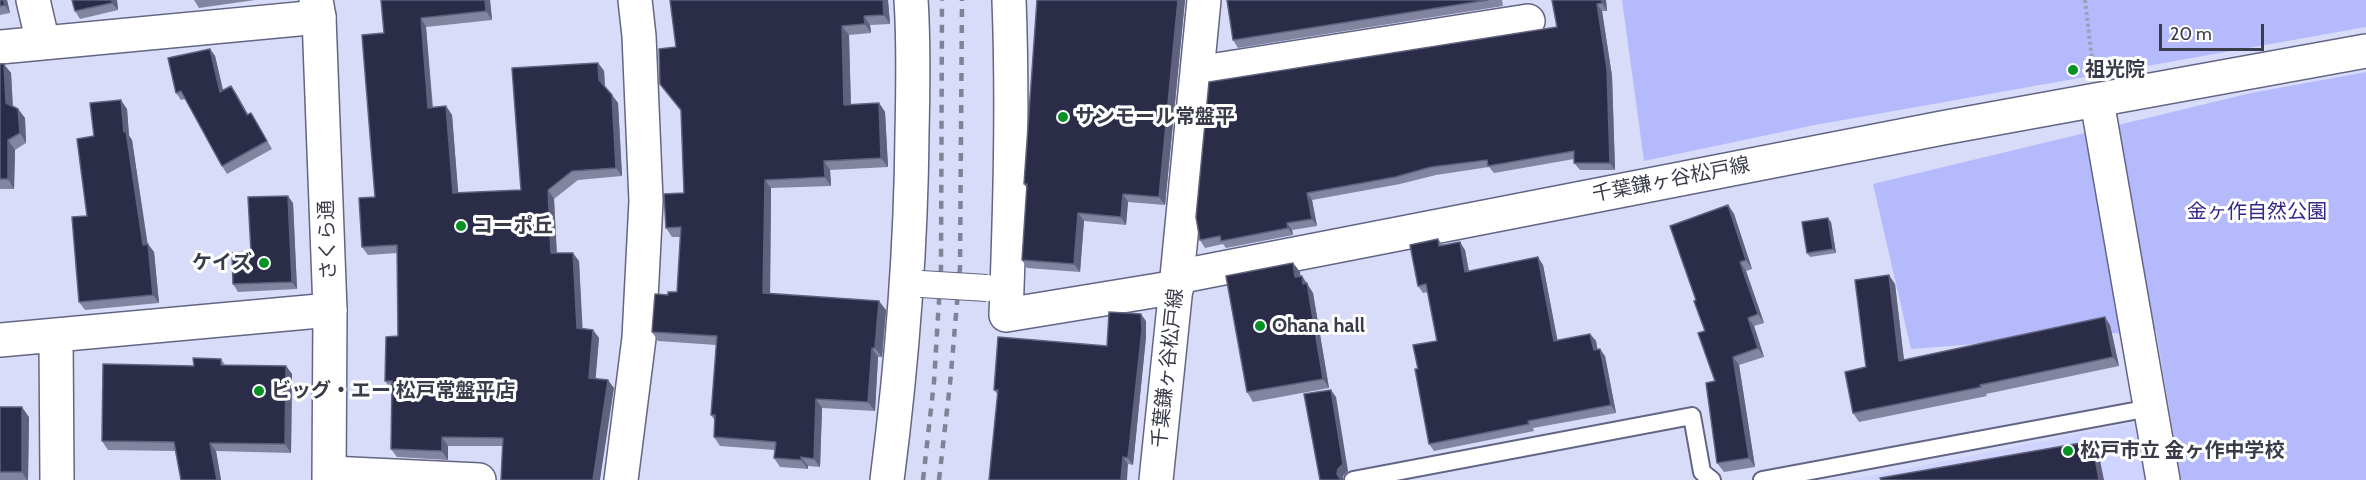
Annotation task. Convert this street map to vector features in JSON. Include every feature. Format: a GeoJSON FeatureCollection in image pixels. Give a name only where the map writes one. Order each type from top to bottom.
{"type":"FeatureCollection","features":[{"type":"Feature","properties":{"kind":"street"},"geometry":{"type":"LineString","coordinates":[[33,0],[44,43]]}},
{"type":"Feature","properties":{"kind":"street"},"geometry":{"type":"LineString","coordinates":[[621,480],[639,338],[646,201],[639,36],[635,0]]}},
{"type":"Feature","properties":{"kind":"street"},"geometry":{"type":"LineString","coordinates":[[887,480],[901,372],[908,257],[912,114],[911,0]]}},
{"type":"Feature","properties":{"kind":"street"},"geometry":{"type":"LineString","coordinates":[[1009,0],[1012,79],[1006,315],[1177,282],[1204,0]]}},
{"type":"Feature","properties":{"kind":"street"},"geometry":{"type":"LineString","coordinates":[[0,46],[44,43],[317,9]]}},
{"type":"Feature","properties":{"kind":"street","name":"さくら通"},"geometry":{"type":"LineString","coordinates":[[317,9],[330,310],[329,476]]}},
{"type":"Feature","properties":{"kind":"street"},"geometry":{"type":"LineString","coordinates":[[1197,73],[1528,21]]}},
{"type":"Feature","properties":{"kind":"street","name":"千葉鎌ヶ谷松戸線"},"geometry":{"type":"LineString","coordinates":[[1156,480],[1177,282],[1942,128],[2366,51]]}},
{"type":"Feature","properties":{"kind":"street"},"geometry":{"type":"LineString","coordinates":[[2097,101],[2163,480]]}},
{"type":"Feature","properties":{"kind":"street"},"geometry":{"type":"LineString","coordinates":[[921,284],[987,288]]}},
{"type":"Feature","properties":{"kind":"street"},"geometry":{"type":"LineString","coordinates":[[0,340],[330,310]]}},
{"type":"Feature","properties":{"kind":"street"},"geometry":{"type":"LineString","coordinates":[[56,336],[57,480]]}},
{"type":"Feature","properties":{"kind":"street"},"geometry":{"type":"LineString","coordinates":[[329,476],[479,480]]}},
{"type":"Feature","properties":{"kind":"lane"},"geometry":{"type":"LineString","coordinates":[[1762,480],[2150,408]]}},
{"type":"Feature","properties":{"kind":"lane"},"geometry":{"type":"LineString","coordinates":[[1353,480],[1692,416],[1702,472],[1712,480]]}},
{"type":"Feature","properties":{"kind":"path"},"geometry":{"type":"LineString","coordinates":[[2085,0],[2097,101]]}},
{"type":"Feature","properties":{"kind":"shaded area","name":"松戸市立 金ヶ作中学校"},"geometry":{"type":"Polygon","coordinates":[[[2138,422],[2148,480],[1850,480],[2138,422]]]}},
{"type":"Feature","properties":{"kind":"green space"},"geometry":{"type":"Polygon","coordinates":[[[1622,0],[2366,0],[2366,27],[1815,125],[1644,161],[1622,0]]]}},
{"type":"Feature","properties":{"kind":"green space","name":"金ヶ作自然公園"},"geometry":{"type":"Polygon","coordinates":[[[2366,72],[2366,480],[2181,480],[2156,330],[1911,349],[1873,184],[2251,93],[2366,72]]]}},
{"type":"Feature","properties":{"kind":"building"},"geometry":{"type":"Polygon","coordinates":[[[72,0],[112,0],[112,3],[75,11],[72,0]]]}},
{"type":"Feature","properties":{"kind":"building"},"geometry":{"type":"Polygon","coordinates":[[[381,0],[485,0],[486,11],[421,18],[428,108],[446,106],[453,193],[521,190],[512,68],[598,63],[599,80],[612,95],[616,168],[572,171],[548,190],[551,253],[573,253],[577,328],[593,330],[589,378],[608,380],[593,480],[501,480],[503,438],[442,437],[442,451],[391,449],[392,381],[385,381],[386,337],[398,336],[397,245],[362,247],[359,198],[375,197],[362,35],[384,33],[381,0]]]}},
{"type":"Feature","properties":{"kind":"building"},"geometry":{"type":"Polygon","coordinates":[[[670,0],[883,0],[884,15],[864,16],[865,24],[842,26],[844,105],[879,103],[881,158],[824,161],[825,177],[765,180],[763,293],[879,301],[875,348],[872,348],[868,402],[816,399],[814,459],[774,458],[776,442],[714,437],[715,415],[711,415],[717,336],[652,332],[655,294],[668,295],[668,292],[677,292],[681,227],[666,228],[664,194],[684,193],[681,110],[660,84],[659,49],[676,47],[670,0]]]}},
{"type":"Feature","properties":{"kind":"building"},"geometry":{"type":"Polygon","coordinates":[[[1037,0],[1178,0],[1159,197],[1123,194],[1121,217],[1078,213],[1074,264],[1022,260],[1027,184],[1024,184],[1037,0]]]}},
{"type":"Feature","properties":{"kind":"building"},"geometry":{"type":"Polygon","coordinates":[[[1227,0],[1488,0],[1233,40],[1227,0]]]}},
{"type":"Feature","properties":{"kind":"building"},"geometry":{"type":"Polygon","coordinates":[[[1552,0],[1602,0],[1602,3],[1597,4],[1607,69],[1610,163],[1574,163],[1574,151],[1488,166],[1487,160],[1431,167],[1395,177],[1307,193],[1312,219],[1287,223],[1288,228],[1221,241],[1220,236],[1200,240],[1196,217],[1209,82],[1557,27],[1552,0]]]}},
{"type":"Feature","properties":{"kind":"building"},"geometry":{"type":"Polygon","coordinates":[[[210,49],[220,92],[231,86],[247,115],[251,113],[267,141],[222,166],[181,91],[176,93],[168,58],[210,49]]]}},
{"type":"Feature","properties":{"kind":"building"},"geometry":{"type":"Polygon","coordinates":[[[0,64],[4,64],[6,103],[18,109],[20,133],[8,140],[8,179],[0,179],[0,64]]]}},
{"type":"Feature","properties":{"kind":"building"},"geometry":{"type":"Polygon","coordinates":[[[121,100],[124,132],[126,131],[143,245],[148,244],[153,295],[79,302],[72,217],[87,216],[77,139],[94,136],[90,103],[121,100]]]}},
{"type":"Feature","properties":{"kind":"building"},"geometry":{"type":"Polygon","coordinates":[[[288,196],[292,282],[233,284],[232,253],[251,252],[248,197],[288,196]]]}},
{"type":"Feature","properties":{"kind":"building"},"geometry":{"type":"Polygon","coordinates":[[[1728,205],[1746,260],[1740,262],[1758,314],[1748,318],[1758,348],[1733,357],[1749,458],[1717,463],[1706,383],[1715,381],[1698,333],[1705,331],[1694,301],[1696,300],[1670,226],[1728,205]]]}},
{"type":"Feature","properties":{"kind":"building"},"geometry":{"type":"Polygon","coordinates":[[[1828,218],[1833,249],[1807,253],[1802,222],[1828,218]]]}},
{"type":"Feature","properties":{"kind":"building"},"geometry":{"type":"Polygon","coordinates":[[[1438,239],[1439,246],[1460,242],[1465,272],[1538,257],[1554,341],[1590,334],[1594,350],[1600,349],[1611,405],[1429,444],[1415,369],[1418,369],[1413,345],[1437,341],[1426,284],[1418,286],[1410,245],[1438,239]]]}},
{"type":"Feature","properties":{"kind":"building"},"geometry":{"type":"Polygon","coordinates":[[[1293,263],[1295,277],[1302,276],[1303,284],[1307,283],[1323,379],[1247,392],[1226,276],[1293,263]]]}},
{"type":"Feature","properties":{"kind":"building"},"geometry":{"type":"Polygon","coordinates":[[[1889,275],[1899,361],[2105,317],[2113,357],[1853,413],[1845,372],[1866,367],[1855,280],[1889,275]]]}},
{"type":"Feature","properties":{"kind":"building"},"geometry":{"type":"Polygon","coordinates":[[[1109,312],[1141,314],[1142,330],[1128,458],[1123,457],[1121,480],[989,480],[998,390],[994,390],[998,337],[1107,346],[1109,312]]]}},
{"type":"Feature","properties":{"kind":"building"},"geometry":{"type":"Polygon","coordinates":[[[193,358],[221,359],[221,365],[286,366],[285,444],[210,443],[217,480],[181,480],[174,442],[102,441],[103,364],[194,366],[193,358]]]}},
{"type":"Feature","properties":{"kind":"building"},"geometry":{"type":"Polygon","coordinates":[[[1331,390],[1343,464],[1337,474],[1341,480],[1320,480],[1304,394],[1331,390]]]}},
{"type":"Feature","properties":{"kind":"building"},"geometry":{"type":"Polygon","coordinates":[[[0,407],[22,407],[22,472],[0,472],[0,407]]]}},
{"type":"Feature","properties":{"kind":"building"},"geometry":{"type":"Polygon","coordinates":[[[2092,441],[2099,480],[1881,480],[1880,478],[2092,441]]]}},
{"type":"Feature","properties":{"kind":"railway"},"geometry":{"type":"LineString","coordinates":[[923,480],[934,382],[941,268],[942,0]]}},
{"type":"Feature","properties":{"kind":"railway"},"geometry":{"type":"LineString","coordinates":[[939,480],[960,268],[962,0]]}},
{"type":"Feature","properties":{"kind":"place","name":"祖光院"},"geometry":{"type":"Point","coordinates":[2073,70]}},
{"type":"Feature","properties":{"kind":"place","name":"サンモール常盤平"},"geometry":{"type":"Point","coordinates":[1063,117]}},
{"type":"Feature","properties":{"kind":"place","name":"コーポ丘"},"geometry":{"type":"Point","coordinates":[461,226]}},
{"type":"Feature","properties":{"kind":"place","name":"ケイズ"},"geometry":{"type":"Point","coordinates":[264,263]}},
{"type":"Feature","properties":{"kind":"place","name":"Ohana hall"},"geometry":{"type":"Point","coordinates":[1260,326]}},
{"type":"Feature","properties":{"kind":"place","name":"ビッグ・エー 松戸常盤平店"},"geometry":{"type":"Point","coordinates":[259,391]}},
{"type":"Feature","properties":{"kind":"place","name":"松戸市立 金ヶ作中学校"},"geometry":{"type":"Point","coordinates":[2068,451]}}]}
